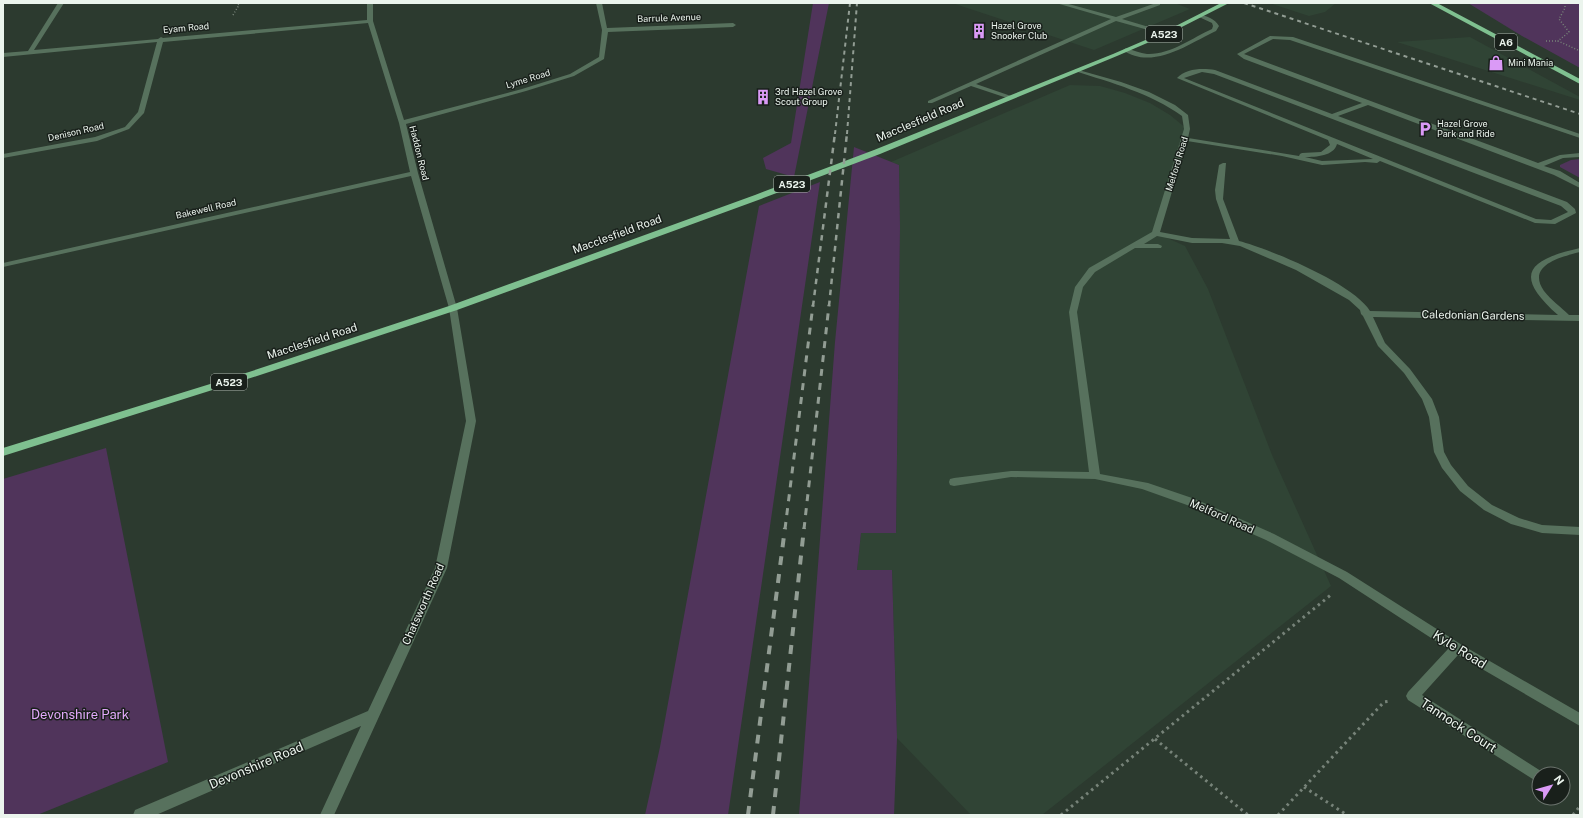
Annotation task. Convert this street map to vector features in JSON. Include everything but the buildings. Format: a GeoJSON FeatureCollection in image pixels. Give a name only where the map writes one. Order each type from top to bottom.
{"type":"FeatureCollection","features":[{"type":"Feature","properties":{"kind":"highway","name":"Macclesfield Road"},"geometry":{"type":"LineString","coordinates":[[3,452],[253,374],[453,308],[877,152],[1166,33],[1226,3]]}},
{"type":"Feature","properties":{"kind":"highway","name":"A6"},"geometry":{"type":"LineString","coordinates":[[1432,3],[1580,82]]}},
{"type":"Feature","properties":{"kind":"street"},"geometry":{"type":"LineString","coordinates":[[30,52],[60,3]]}},
{"type":"Feature","properties":{"kind":"street","name":"Haddon Road"},"geometry":{"type":"LineString","coordinates":[[370,3],[370,20],[402,123],[414,173],[453,308]]}},
{"type":"Feature","properties":{"kind":"street","name":"Lyme Road"},"geometry":{"type":"LineString","coordinates":[[402,123],[524,90],[572,75],[602,58],[605,30],[600,3]]}},
{"type":"Feature","properties":{"kind":"street"},"geometry":{"type":"LineString","coordinates":[[1059,3],[1166,33]]}},
{"type":"Feature","properties":{"kind":"street"},"geometry":{"type":"LineString","coordinates":[[930,102],[1116,19],[1158,4]]}},
{"type":"Feature","properties":{"kind":"street"},"geometry":{"type":"LineString","coordinates":[[1126,50],[1147,56],[1154,56],[1214,30],[1216,26],[1214,22],[1201,16]]}},
{"type":"Feature","properties":{"kind":"street","name":"Eyam Road"},"geometry":{"type":"LineString","coordinates":[[3,54],[370,20]]}},
{"type":"Feature","properties":{"kind":"street","name":"Barrule Avenue"},"geometry":{"type":"LineString","coordinates":[[605,30],[733,25]]}},
{"type":"Feature","properties":{"kind":"street"},"geometry":{"type":"LineString","coordinates":[[1580,136],[1291,38],[1272,37],[1240,54],[1246,58],[1557,173],[1580,186]]}},
{"type":"Feature","properties":{"kind":"street","name":"Denison Road"},"geometry":{"type":"LineString","coordinates":[[3,156],[97,139],[127,128],[141,113],[161,40]]}},
{"type":"Feature","properties":{"kind":"street","name":"Melford Road"},"geometry":{"type":"LineString","coordinates":[[1077,70],[1139,90],[1163,100],[1185,115],[1187,129],[1156,233]]}},
{"type":"Feature","properties":{"kind":"street"},"geometry":{"type":"LineString","coordinates":[[1202,70],[1211,71],[1564,204],[1572,211],[1572,213],[1552,222],[1535,221],[1331,139],[1180,78],[1183,75],[1202,70]]}},
{"type":"Feature","properties":{"kind":"street"},"geometry":{"type":"LineString","coordinates":[[971,84],[1009,97]]}},
{"type":"Feature","properties":{"kind":"street"},"geometry":{"type":"LineString","coordinates":[[1332,116],[1368,103]]}},
{"type":"Feature","properties":{"kind":"street"},"geometry":{"type":"LineString","coordinates":[[1184,139],[1282,154],[1322,163],[1365,160],[1392,164]]}},
{"type":"Feature","properties":{"kind":"street"},"geometry":{"type":"LineString","coordinates":[[1282,154],[1302,155],[1325,153],[1330,151],[1334,145],[1331,139]]}},
{"type":"Feature","properties":{"kind":"street"},"geometry":{"type":"LineString","coordinates":[[1538,166],[1562,156],[1580,155]]}},
{"type":"Feature","properties":{"kind":"street"},"geometry":{"type":"LineString","coordinates":[[1223,165],[1219,194],[1222,208],[1233,231],[1235,242]]}},
{"type":"Feature","properties":{"kind":"street","name":"Bakewell Road"},"geometry":{"type":"LineString","coordinates":[[3,265],[414,173]]}},
{"type":"Feature","properties":{"kind":"street"},"geometry":{"type":"LineString","coordinates":[[1095,476],[1073,312],[1079,287],[1092,270],[1136,246],[1156,233],[1179,239],[1235,242],[1259,250],[1327,282],[1362,307],[1382,345],[1410,374],[1430,404],[1435,418],[1435,435],[1439,451],[1449,472],[1469,494],[1505,517],[1529,526],[1552,530],[1580,530]]}},
{"type":"Feature","properties":{"kind":"street"},"geometry":{"type":"LineString","coordinates":[[1136,246],[1158,246]]}},
{"type":"Feature","properties":{"kind":"street"},"geometry":{"type":"LineString","coordinates":[[1565,316],[1538,289],[1534,278],[1538,267],[1547,260],[1580,250]]}},
{"type":"Feature","properties":{"kind":"street","name":"Chatsworth Road"},"geometry":{"type":"LineString","coordinates":[[327,815],[441,568],[471,421],[453,308]]}},
{"type":"Feature","properties":{"kind":"street","name":"Caledonian Gardens"},"geometry":{"type":"LineString","coordinates":[[1365,314],[1565,316],[1580,318]]}},
{"type":"Feature","properties":{"kind":"street","name":"Melford Road"},"geometry":{"type":"LineString","coordinates":[[954,482],[1011,474],[1095,476],[1144,486],[1191,502],[1270,537],[1347,577]]}},
{"type":"Feature","properties":{"kind":"street","name":"Kyle Road"},"geometry":{"type":"LineString","coordinates":[[1347,577],[1457,648],[1580,720]]}},
{"type":"Feature","properties":{"kind":"street","name":"Tannock Court"},"geometry":{"type":"LineString","coordinates":[[1457,648],[1414,696],[1531,771]]}},
{"type":"Feature","properties":{"kind":"street","name":"Devonshire Road"},"geometry":{"type":"LineString","coordinates":[[140,815],[372,715]]}},
{"type":"Feature","properties":{"kind":"path"},"geometry":{"type":"LineString","coordinates":[[1565,3],[1565,8],[1559,19],[1569,32],[1558,41],[1580,52]]}},
{"type":"Feature","properties":{"kind":"path"},"geometry":{"type":"LineString","coordinates":[[1063,814],[1155,739],[1347,577]]}},
{"type":"Feature","properties":{"kind":"path"},"geometry":{"type":"LineString","coordinates":[[1278,815],[1384,702],[1414,696]]}},
{"type":"Feature","properties":{"kind":"path"},"geometry":{"type":"LineString","coordinates":[[1155,739],[1248,815]]}},
{"type":"Feature","properties":{"kind":"path"},"geometry":{"type":"LineString","coordinates":[[1304,787],[1347,815]]}},
{"type":"Feature","properties":{"kind":"path"},"geometry":{"type":"LineString","coordinates":[[1573,815],[1580,806]]}},
{"type":"Feature","properties":{"kind":"shaded area"},"geometry":{"type":"Polygon","coordinates":[[[952,3],[1175,3],[1190,9],[1094,50],[952,3]]]}},
{"type":"Feature","properties":{"kind":"shaded area"},"geometry":{"type":"Polygon","coordinates":[[[1269,3],[1336,3],[1325,12],[1309,16],[1269,3]]]}},
{"type":"Feature","properties":{"kind":"shaded area"},"geometry":{"type":"Polygon","coordinates":[[[1470,37],[1580,97],[1580,100],[1397,42],[1470,37]]]}},
{"type":"Feature","properties":{"kind":"shaded area"},"geometry":{"type":"Polygon","coordinates":[[[1070,85],[1100,86],[1125,93],[1150,103],[1170,115],[1187,129],[1156,233],[1185,246],[1208,289],[1272,455],[1331,586],[1042,815],[971,815],[897,738],[892,570],[857,570],[861,533],[896,533],[900,227],[899,165],[891,162],[1070,85]]]}},
{"type":"Feature","properties":{"kind":"green space"},"geometry":{"type":"Polygon","coordinates":[[[813,3],[829,3],[794,177],[766,169],[763,158],[791,143],[813,3]]]}},
{"type":"Feature","properties":{"kind":"green space"},"geometry":{"type":"Polygon","coordinates":[[[1468,3],[1580,3],[1580,68],[1522,36],[1468,3]]]}},
{"type":"Feature","properties":{"kind":"green space"},"geometry":{"type":"Polygon","coordinates":[[[854,147],[899,165],[900,227],[896,533],[861,533],[857,570],[892,570],[897,738],[894,815],[799,815],[835,342],[854,147]]]}},
{"type":"Feature","properties":{"kind":"green space"},"geometry":{"type":"Polygon","coordinates":[[[1580,159],[1580,178],[1560,167],[1560,165],[1571,160],[1580,159]]]}},
{"type":"Feature","properties":{"kind":"green space"},"geometry":{"type":"Polygon","coordinates":[[[820,182],[728,815],[645,815],[660,747],[759,206],[820,182]]]}},
{"type":"Feature","properties":{"kind":"green space","name":"Devonshire Park"},"geometry":{"type":"Polygon","coordinates":[[[106,448],[168,762],[37,815],[3,815],[3,479],[106,448]]]}},
{"type":"Feature","properties":{"kind":"railway"},"geometry":{"type":"LineString","coordinates":[[835,134],[850,3]]}},
{"type":"Feature","properties":{"kind":"railway"},"geometry":{"type":"LineString","coordinates":[[847,134],[857,3]]}},
{"type":"Feature","properties":{"kind":"railway"},"geometry":{"type":"LineString","coordinates":[[1244,3],[1580,114]]}},
{"type":"Feature","properties":{"kind":"railway"},"geometry":{"type":"LineString","coordinates":[[813,306],[835,133]]}},
{"type":"Feature","properties":{"kind":"railway"},"geometry":{"type":"LineString","coordinates":[[829,306],[847,133]]}},
{"type":"Feature","properties":{"kind":"railway"},"geometry":{"type":"LineString","coordinates":[[785,529],[813,305]]}},
{"type":"Feature","properties":{"kind":"railway"},"geometry":{"type":"LineString","coordinates":[[804,529],[829,305]]}},
{"type":"Feature","properties":{"kind":"railway"},"geometry":{"type":"LineString","coordinates":[[748,815],[785,528]]}},
{"type":"Feature","properties":{"kind":"railway"},"geometry":{"type":"LineString","coordinates":[[773,815],[804,528]]}},
{"type":"Feature","properties":{"kind":"place","name":"Hazel Grove Snooker Club"},"geometry":{"type":"Point","coordinates":[979,31]}},
{"type":"Feature","properties":{"kind":"place","name":"Mini Mania"},"geometry":{"type":"Point","coordinates":[1496,63]}},
{"type":"Feature","properties":{"kind":"place","name":"3rd Hazel Grove Scout Group"},"geometry":{"type":"Point","coordinates":[763,97]}},
{"type":"Feature","properties":{"kind":"place","name":"Hazel Grove Park and Ride"},"geometry":{"type":"Point","coordinates":[1425,129]}}]}
